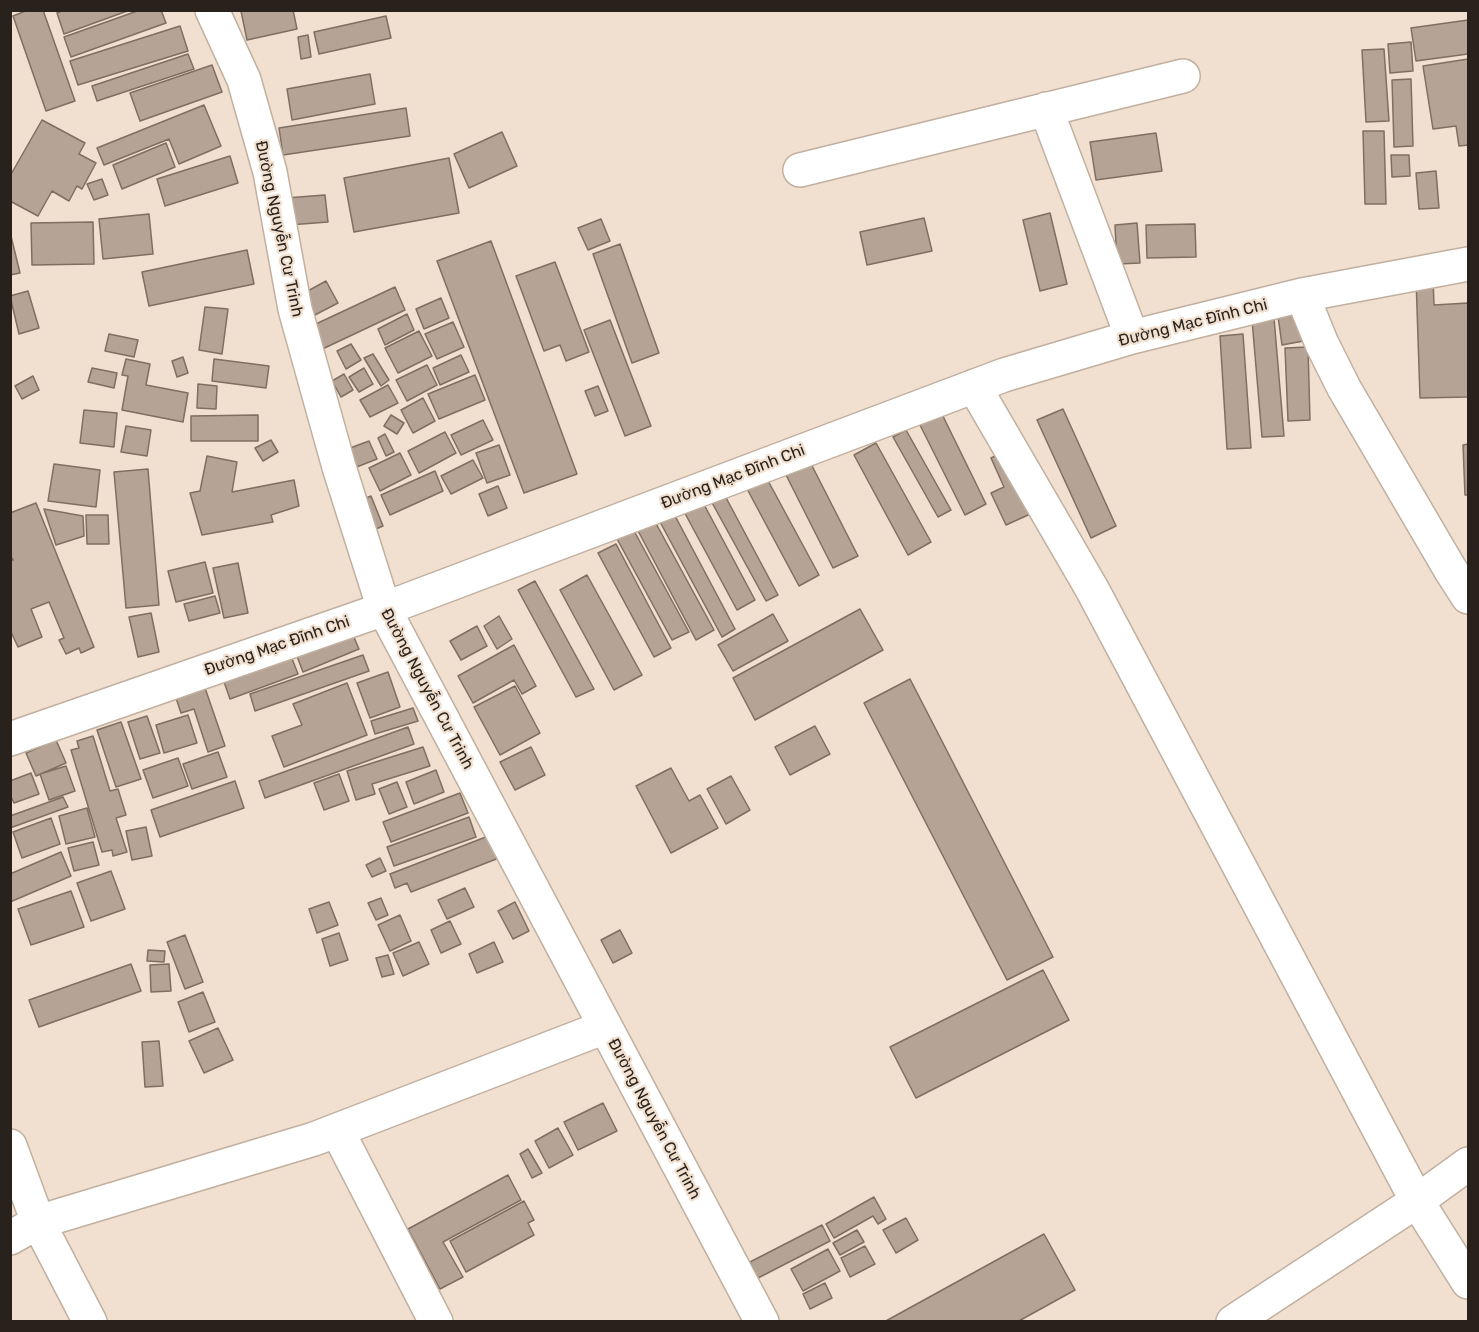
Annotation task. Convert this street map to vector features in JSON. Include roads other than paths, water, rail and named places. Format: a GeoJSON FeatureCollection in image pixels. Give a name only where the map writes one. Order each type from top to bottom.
{"type":"FeatureCollection","features":[{"type":"Feature","properties":{"kind":"street","name":"Đường Nguyễn Cư Trinh"},"geometry":{"type":"LineString","coordinates":[[212,10],[244,80],[270,172],[295,309],[339,467],[384,609],[762,1322]]}},
{"type":"Feature","properties":{"kind":"street"},"geometry":{"type":"LineString","coordinates":[[800,170],[1183,76]]}},
{"type":"Feature","properties":{"kind":"street"},"geometry":{"type":"LineString","coordinates":[[1046,109],[1132,337]]}},
{"type":"Feature","properties":{"kind":"street","name":"Đường Mạc Đĩnh Chi"},"geometry":{"type":"LineString","coordinates":[[10,739],[384,609],[1004,375],[1132,337],[1302,295],[1468,264]]}},
{"type":"Feature","properties":{"kind":"street"},"geometry":{"type":"LineString","coordinates":[[1302,295],[1322,344],[1344,388],[1468,597]]}},
{"type":"Feature","properties":{"kind":"street"},"geometry":{"type":"LineString","coordinates":[[974,387],[1092,589],[1417,1201],[1468,1282]]}},
{"type":"Feature","properties":{"kind":"street"},"geometry":{"type":"LineString","coordinates":[[10,1238],[38,1222],[314,1139],[605,1027]]}},
{"type":"Feature","properties":{"kind":"street"},"geometry":{"type":"LineString","coordinates":[[337,1130],[436,1322]]}},
{"type":"Feature","properties":{"kind":"street"},"geometry":{"type":"LineString","coordinates":[[10,1146],[38,1222],[90,1322]]}},
{"type":"Feature","properties":{"kind":"street"},"geometry":{"type":"LineString","coordinates":[[1233,1322],[1417,1201],[1468,1164]]}}]}
